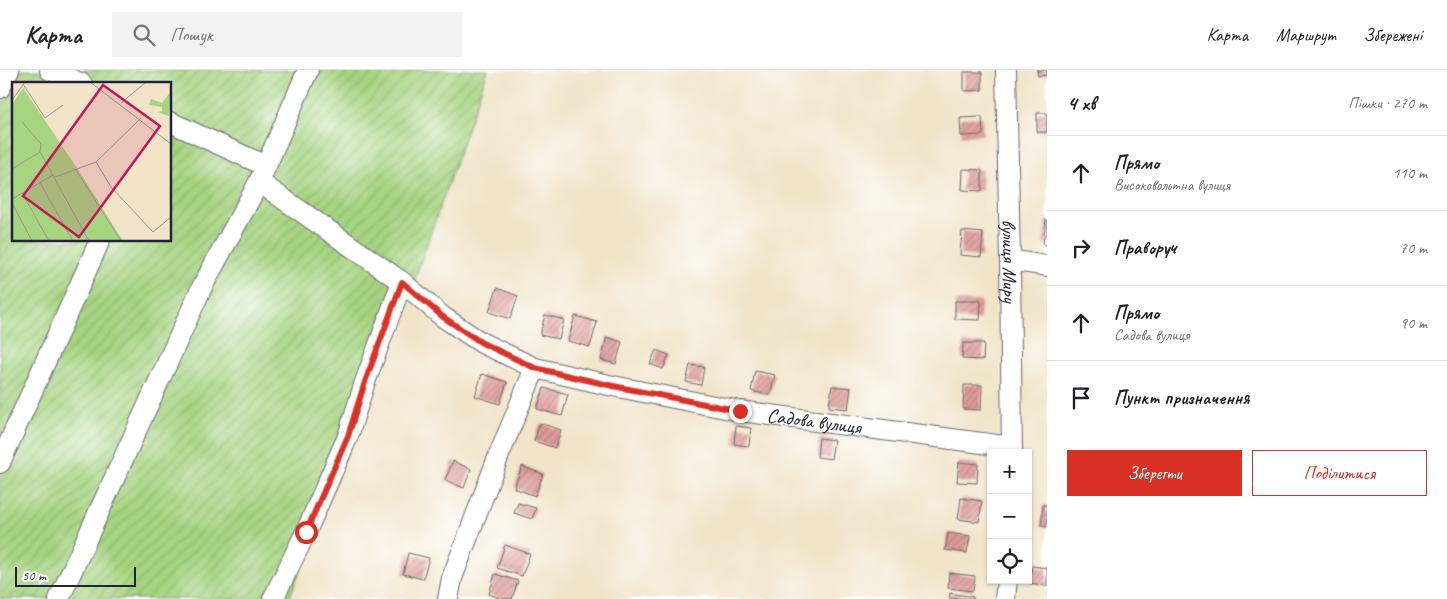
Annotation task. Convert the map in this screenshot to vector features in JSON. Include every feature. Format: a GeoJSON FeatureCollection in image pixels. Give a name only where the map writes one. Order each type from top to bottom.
{"type":"FeatureCollection","features":[{"type":"Feature","properties":{"kind":"street"},"geometry":{"type":"LineString","coordinates":[[0,88],[9,70]]}},
{"type":"Feature","properties":{"kind":"street"},"geometry":{"type":"LineString","coordinates":[[50,70],[77,82]]}},
{"type":"Feature","properties":{"kind":"street"},"geometry":{"type":"LineString","coordinates":[[59,599],[202,287],[263,174],[308,70]]}},
{"type":"Feature","properties":{"kind":"street","name":"вулиця Миру"},"geometry":{"type":"LineString","coordinates":[[1006,70],[1012,449]]}},
{"type":"Feature","properties":{"kind":"street","name":"Садова вулиця"},"geometry":{"type":"LineString","coordinates":[[171,123],[263,174],[402,282],[443,317],[482,343],[535,368],[613,386],[740,411],[1005,449]]}},
{"type":"Feature","properties":{"kind":"street"},"geometry":{"type":"LineString","coordinates":[[0,463],[100,241]]}},
{"type":"Feature","properties":{"kind":"street"},"geometry":{"type":"LineString","coordinates":[[1010,260],[1047,266]]}},
{"type":"Feature","properties":{"kind":"street"},"geometry":{"type":"LineString","coordinates":[[273,599],[306,532],[348,436],[365,382],[402,282]]}},
{"type":"Feature","properties":{"kind":"street"},"geometry":{"type":"LineString","coordinates":[[448,599],[455,569],[498,455],[535,368]]}},
{"type":"Feature","properties":{"kind":"street"},"geometry":{"type":"LineString","coordinates":[[1005,599],[1006,584]]}},
{"type":"Feature","properties":{"kind":"green space"},"geometry":{"type":"Polygon","coordinates":[[[0,70],[488,70],[407,301],[289,599],[0,599],[0,70]]]}},
{"type":"Feature","properties":{"kind":"building"},"geometry":{"type":"Polygon","coordinates":[[[1037,70],[1047,70],[1047,75],[1038,76],[1037,70]]]}},
{"type":"Feature","properties":{"kind":"building"},"geometry":{"type":"Polygon","coordinates":[[[964,72],[982,72],[982,90],[964,91],[964,72]]]}},
{"type":"Feature","properties":{"kind":"building"},"geometry":{"type":"Polygon","coordinates":[[[1037,113],[1047,113],[1047,132],[1037,132],[1037,113]]]}},
{"type":"Feature","properties":{"kind":"building"},"geometry":{"type":"Polygon","coordinates":[[[982,117],[983,135],[961,136],[960,118],[982,117]]]}},
{"type":"Feature","properties":{"kind":"building"},"geometry":{"type":"Polygon","coordinates":[[[963,169],[982,170],[982,191],[962,190],[963,169]]]}},
{"type":"Feature","properties":{"kind":"building"},"geometry":{"type":"Polygon","coordinates":[[[1047,220],[1047,245],[1043,244],[1047,220]]]}},
{"type":"Feature","properties":{"kind":"building"},"geometry":{"type":"Polygon","coordinates":[[[962,231],[983,233],[981,257],[960,255],[962,231]]]}},
{"type":"Feature","properties":{"kind":"building"},"geometry":{"type":"Polygon","coordinates":[[[497,288],[518,296],[510,319],[489,312],[497,288]]]}},
{"type":"Feature","properties":{"kind":"building"},"geometry":{"type":"Polygon","coordinates":[[[955,301],[981,301],[980,320],[955,319],[955,301]]]}},
{"type":"Feature","properties":{"kind":"building"},"geometry":{"type":"Polygon","coordinates":[[[545,315],[564,320],[559,339],[540,335],[545,315]]]}},
{"type":"Feature","properties":{"kind":"building"},"geometry":{"type":"Polygon","coordinates":[[[575,316],[597,322],[590,347],[568,341],[575,316]]]}},
{"type":"Feature","properties":{"kind":"building"},"geometry":{"type":"Polygon","coordinates":[[[607,337],[622,342],[616,364],[601,360],[607,337]]]}},
{"type":"Feature","properties":{"kind":"building"},"geometry":{"type":"Polygon","coordinates":[[[963,343],[984,343],[983,360],[962,359],[963,343]]]}},
{"type":"Feature","properties":{"kind":"building"},"geometry":{"type":"Polygon","coordinates":[[[656,350],[669,355],[663,369],[650,364],[656,350]]]}},
{"type":"Feature","properties":{"kind":"building"},"geometry":{"type":"Polygon","coordinates":[[[690,365],[704,367],[701,385],[686,382],[690,365]]]}},
{"type":"Feature","properties":{"kind":"building"},"geometry":{"type":"Polygon","coordinates":[[[755,371],[775,375],[770,395],[751,391],[755,371]]]}},
{"type":"Feature","properties":{"kind":"building"},"geometry":{"type":"Polygon","coordinates":[[[482,374],[507,382],[500,404],[475,396],[482,374]]]}},
{"type":"Feature","properties":{"kind":"building"},"geometry":{"type":"Polygon","coordinates":[[[964,385],[982,385],[981,410],[963,409],[964,385]]]}},
{"type":"Feature","properties":{"kind":"building"},"geometry":{"type":"Polygon","coordinates":[[[832,386],[851,388],[848,409],[829,407],[832,386]]]}},
{"type":"Feature","properties":{"kind":"building"},"geometry":{"type":"Polygon","coordinates":[[[544,388],[568,394],[562,416],[537,409],[544,388]]]}},
{"type":"Feature","properties":{"kind":"building"},"geometry":{"type":"Polygon","coordinates":[[[540,423],[561,430],[555,448],[534,441],[540,423]]]}},
{"type":"Feature","properties":{"kind":"building"},"geometry":{"type":"Polygon","coordinates":[[[736,426],[751,428],[749,446],[734,444],[736,426]]]}},
{"type":"Feature","properties":{"kind":"building"},"geometry":{"type":"Polygon","coordinates":[[[819,438],[834,440],[831,459],[817,457],[819,438]]]}},
{"type":"Feature","properties":{"kind":"building"},"geometry":{"type":"Polygon","coordinates":[[[453,461],[471,469],[464,488],[445,480],[453,461]]]}},
{"type":"Feature","properties":{"kind":"building"},"geometry":{"type":"Polygon","coordinates":[[[959,462],[978,464],[977,483],[957,482],[959,462]]]}},
{"type":"Feature","properties":{"kind":"building"},"geometry":{"type":"Polygon","coordinates":[[[522,466],[543,474],[535,496],[514,488],[522,466]]]}},
{"type":"Feature","properties":{"kind":"building"},"geometry":{"type":"Polygon","coordinates":[[[961,498],[982,501],[979,522],[958,519],[961,498]]]}},
{"type":"Feature","properties":{"kind":"building"},"geometry":{"type":"Polygon","coordinates":[[[518,503],[536,508],[532,519],[514,513],[518,503]]]}},
{"type":"Feature","properties":{"kind":"building"},"geometry":{"type":"Polygon","coordinates":[[[1043,505],[1047,505],[1047,527],[1041,526],[1043,505]]]}},
{"type":"Feature","properties":{"kind":"building"},"geometry":{"type":"Polygon","coordinates":[[[948,533],[970,536],[967,553],[945,550],[948,533]]]}},
{"type":"Feature","properties":{"kind":"building"},"geometry":{"type":"Polygon","coordinates":[[[505,545],[530,554],[522,576],[497,568],[505,545]]]}},
{"type":"Feature","properties":{"kind":"building"},"geometry":{"type":"Polygon","coordinates":[[[408,553],[429,558],[423,579],[403,574],[408,553]]]}},
{"type":"Feature","properties":{"kind":"building"},"geometry":{"type":"Polygon","coordinates":[[[1032,566],[1047,568],[1047,586],[1032,583],[1032,566]]]}},
{"type":"Feature","properties":{"kind":"building"},"geometry":{"type":"Polygon","coordinates":[[[949,573],[975,576],[973,591],[948,588],[949,573]]]}},
{"type":"Feature","properties":{"kind":"building"},"geometry":{"type":"Polygon","coordinates":[[[495,574],[518,581],[512,599],[503,599],[489,594],[495,574]]]}},
{"type":"Feature","properties":{"kind":"building"},"geometry":{"type":"Polygon","coordinates":[[[950,593],[973,597],[973,599],[949,599],[950,593]]]}},
{"type":"Feature","properties":{"kind":"route"},"geometry":{"type":"LineString","coordinates":[[306,532],[348,436],[365,382],[402,282],[443,317],[482,343],[535,368],[613,386],[740,411]]}}]}
